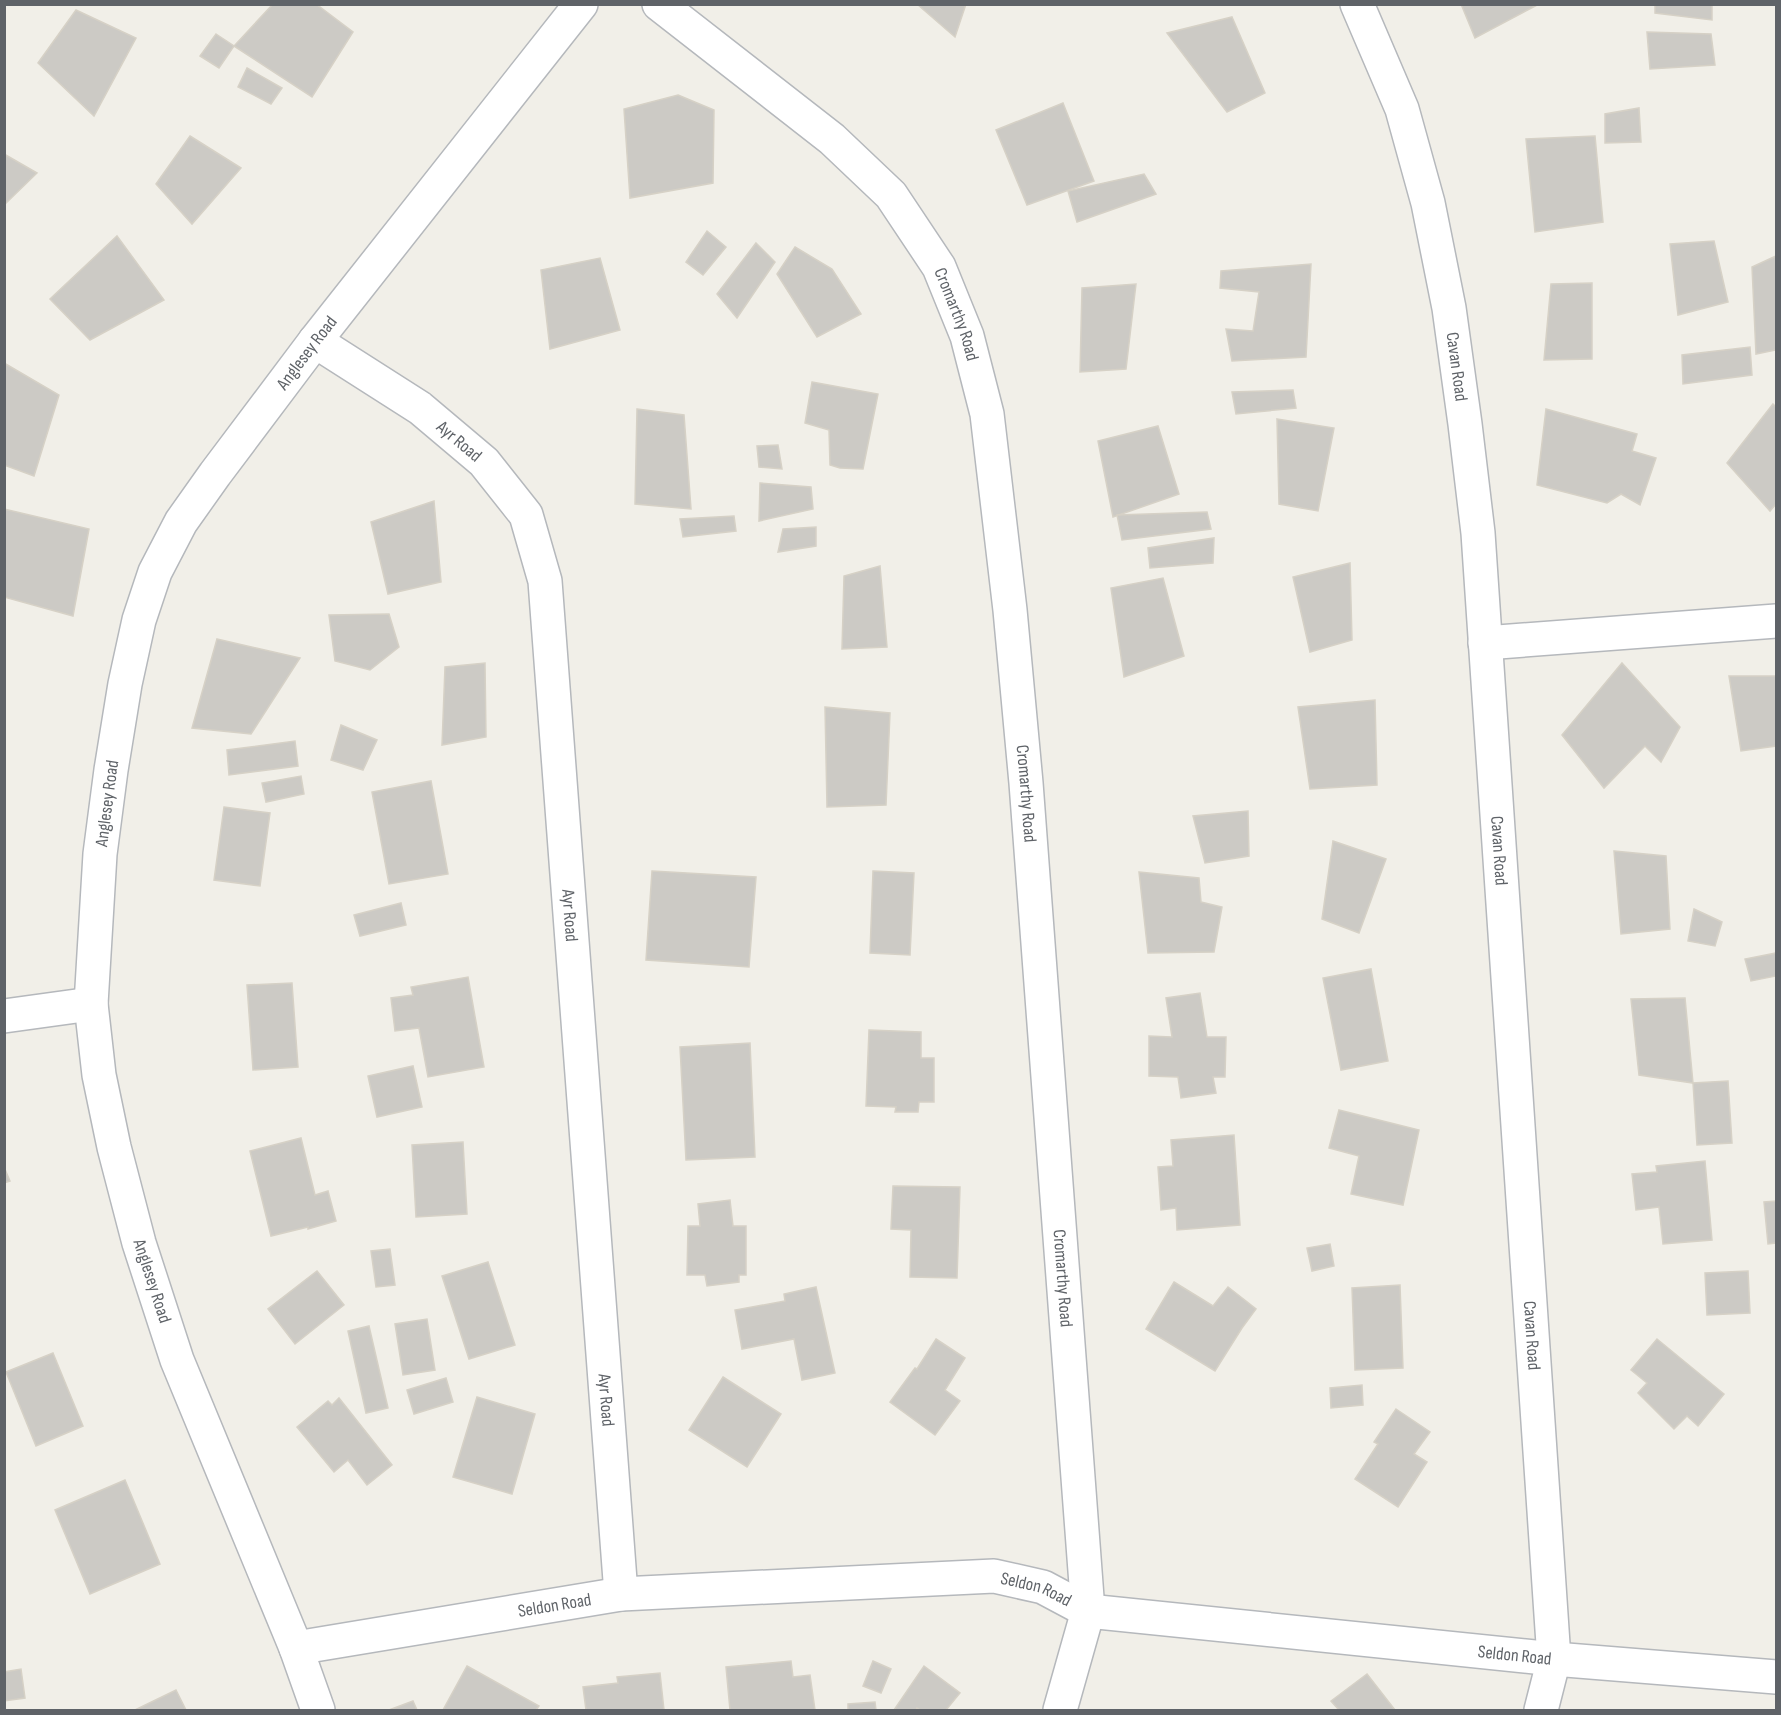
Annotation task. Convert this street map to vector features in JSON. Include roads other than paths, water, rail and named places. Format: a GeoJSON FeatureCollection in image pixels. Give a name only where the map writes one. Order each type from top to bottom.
{"type":"FeatureCollection","features":[{"type":"Feature","properties":{"kind":"street","name":"Anglesey Road"},"geometry":{"type":"LineString","coordinates":[[318,1710],[296,1648],[177,1360],[139,1243],[111,1137],[99,1075],[91,1004],[100,854],[111,770],[125,684],[139,620],[155,572],[182,522],[214,474],[315,341],[581,4]]}},
{"type":"Feature","properties":{"kind":"street","name":"Cromarthy Road"},"geometry":{"type":"LineString","coordinates":[[659,4],[832,139],[891,195],[939,267],[966,336],[987,414],[1010,610],[1026,783],[1088,1611],[1060,1710]]}},
{"type":"Feature","properties":{"kind":"street","name":"Cavan Road"},"geometry":{"type":"LineString","coordinates":[[1357,4],[1402,109],[1428,203],[1447,296],[1466,424],[1478,533],[1554,1659],[1541,1710]]}},
{"type":"Feature","properties":{"kind":"street","name":"Ayr Road"},"geometry":{"type":"LineString","coordinates":[[315,341],[420,408],[484,462],[526,515],[545,581],[621,1594]]}},
{"type":"Feature","properties":{"kind":"street"},"geometry":{"type":"LineString","coordinates":[[1485,643],[1776,621]]}},
{"type":"Feature","properties":{"kind":"street"},"geometry":{"type":"LineString","coordinates":[[4,1016],[91,1004]]}},
{"type":"Feature","properties":{"kind":"street","name":"Seldon Road"},"geometry":{"type":"LineString","coordinates":[[296,1648],[621,1594],[994,1576],[1043,1587],[1088,1611],[1554,1659],[1776,1677]]}}]}
